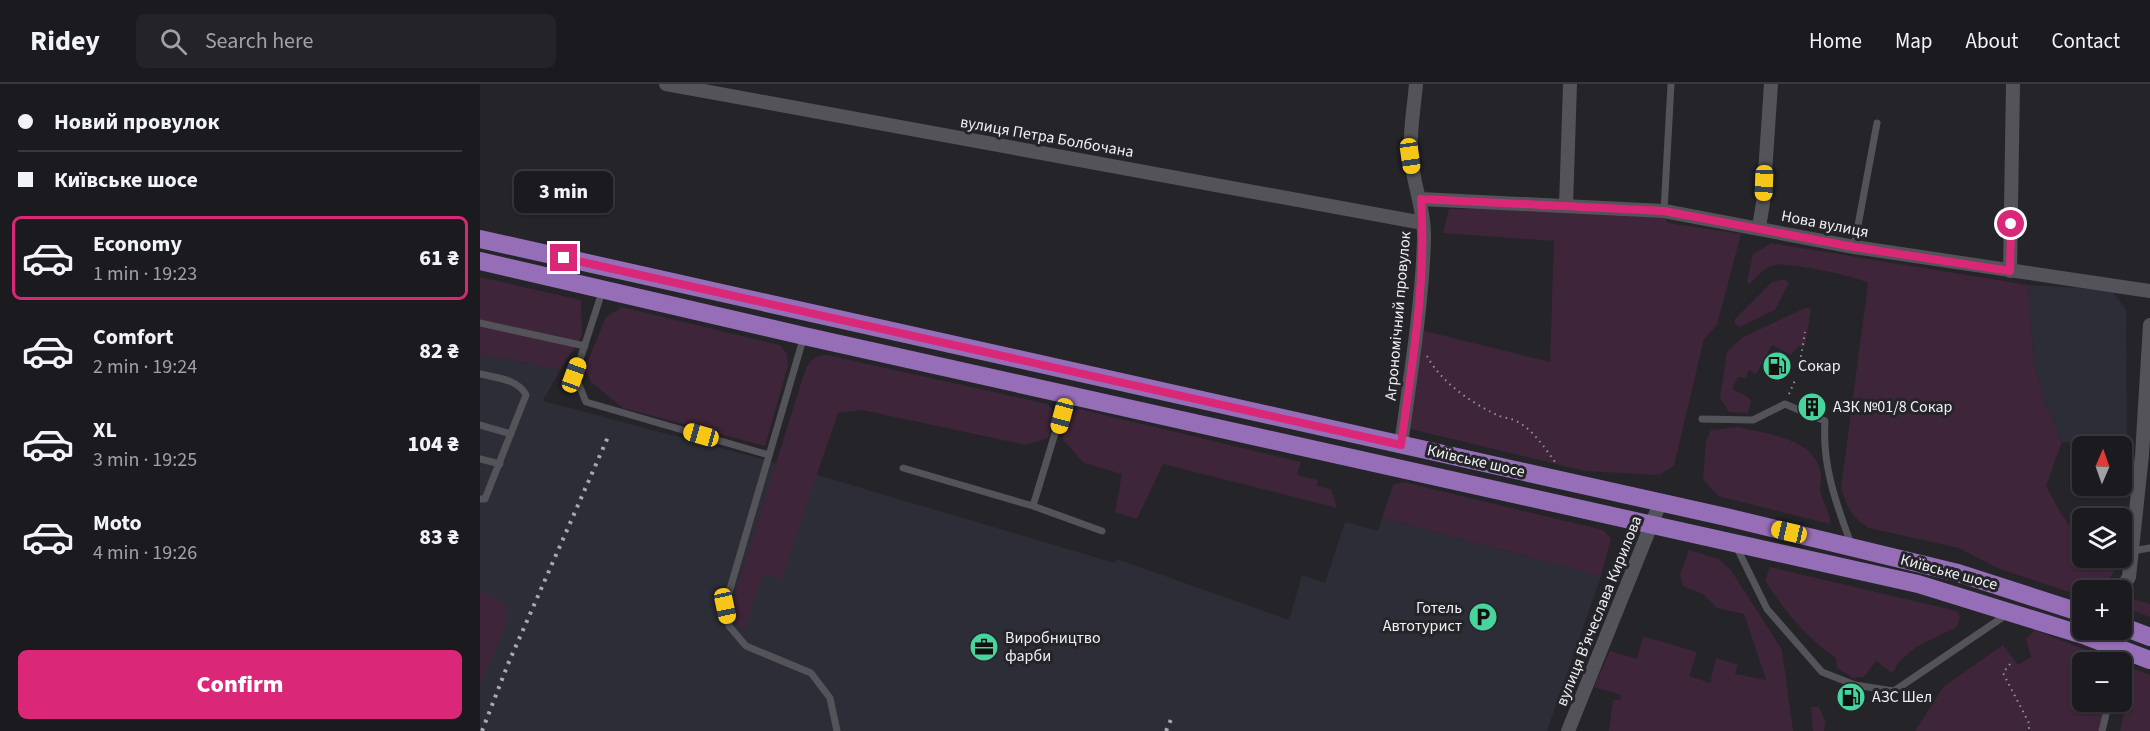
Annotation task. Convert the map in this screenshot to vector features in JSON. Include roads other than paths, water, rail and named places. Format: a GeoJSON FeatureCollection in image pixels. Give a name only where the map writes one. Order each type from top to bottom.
{"type":"FeatureCollection","features":[{"type":"Feature","properties":{"kind":"main road","name":"Київське шосе"},"geometry":{"type":"LineString","coordinates":[[480,239],[1852,547],[1958,573],[2072,609]]}},
{"type":"Feature","properties":{"kind":"main road"},"geometry":{"type":"LineString","coordinates":[[480,261],[804,336],[1652,523],[1917,584],[2011,612],[2120,652],[2150,660]]}},
{"type":"Feature","properties":{"kind":"main road"},"geometry":{"type":"LineString","coordinates":[[2132,630],[2150,637]]}},
{"type":"Feature","properties":{"kind":"street","name":"вулиця Петра Болбочана"},"geometry":{"type":"LineString","coordinates":[[666,84],[1423,223]]}},
{"type":"Feature","properties":{"kind":"street","name":"Агрономічний провулок"},"geometry":{"type":"LineString","coordinates":[[1401,445],[1424,238],[1421,199],[1414,182],[1410,156],[1416,84]]}},
{"type":"Feature","properties":{"kind":"street"},"geometry":{"type":"LineString","coordinates":[[1566,206],[1570,84]]}},
{"type":"Feature","properties":{"kind":"street"},"geometry":{"type":"LineString","coordinates":[[1759,227],[1763,203],[1771,84]]}},
{"type":"Feature","properties":{"kind":"street"},"geometry":{"type":"LineString","coordinates":[[2010,271],[2013,84]]}},
{"type":"Feature","properties":{"kind":"street","name":"Нова вулиця"},"geometry":{"type":"LineString","coordinates":[[1421,199],[1664,211],[1759,227],[1854,247],[2150,291]]}},
{"type":"Feature","properties":{"kind":"street"},"geometry":{"type":"LineString","coordinates":[[2132,551],[2142,455],[2150,325]]}},
{"type":"Feature","properties":{"kind":"street","name":"вулиця Вʼячеслава Кирилова"},"geometry":{"type":"LineString","coordinates":[[1568,731],[1660,503]]}},
{"type":"Feature","properties":{"kind":"lane"},"geometry":{"type":"LineString","coordinates":[[1664,211],[1671,84]]}},
{"type":"Feature","properties":{"kind":"lane"},"geometry":{"type":"LineString","coordinates":[[1854,247],[1877,123]]}},
{"type":"Feature","properties":{"kind":"lane"},"geometry":{"type":"LineString","coordinates":[[602,289],[574,375],[586,402],[770,455]]}},
{"type":"Feature","properties":{"kind":"lane"},"geometry":{"type":"LineString","coordinates":[[480,323],[585,346]]}},
{"type":"Feature","properties":{"kind":"lane"},"geometry":{"type":"LineString","coordinates":[[804,336],[725,606],[729,626],[746,646],[811,673],[830,698],[837,731]]}},
{"type":"Feature","properties":{"kind":"lane"},"geometry":{"type":"LineString","coordinates":[[480,374],[522,386],[526,395],[485,499],[480,499]]}},
{"type":"Feature","properties":{"kind":"lane"},"geometry":{"type":"LineString","coordinates":[[1033,506],[1067,394]]}},
{"type":"Feature","properties":{"kind":"lane"},"geometry":{"type":"LineString","coordinates":[[1702,419],[1753,420],[1785,404],[1825,421],[1823,448],[1831,491],[1852,547]]}},
{"type":"Feature","properties":{"kind":"lane"},"geometry":{"type":"LineString","coordinates":[[480,425],[511,434]]}},
{"type":"Feature","properties":{"kind":"lane"},"geometry":{"type":"LineString","coordinates":[[480,459],[500,464]]}},
{"type":"Feature","properties":{"kind":"lane"},"geometry":{"type":"LineString","coordinates":[[903,468],[1033,506],[1102,531]]}},
{"type":"Feature","properties":{"kind":"lane"},"geometry":{"type":"LineString","coordinates":[[1733,542],[1767,609],[1822,672],[1855,685],[1894,691],[2011,612]]}},
{"type":"Feature","properties":{"kind":"lane"},"geometry":{"type":"LineString","coordinates":[[2132,551],[2150,548]]}},
{"type":"Feature","properties":{"kind":"lane"},"geometry":{"type":"LineString","coordinates":[[2102,731],[2107,712]]}},
{"type":"Feature","properties":{"kind":"railway"},"geometry":{"type":"LineString","coordinates":[[482,731],[508,664],[608,437]]}},
{"type":"Feature","properties":{"kind":"railway"},"geometry":{"type":"LineString","coordinates":[[1166,731],[1172,717]]}},
{"type":"Feature","properties":{"kind":"place","name":"Сокар"},"geometry":{"type":"Point","coordinates":[1777,366]}},
{"type":"Feature","properties":{"kind":"place","name":"АЗК №01/8 Сокар"},"geometry":{"type":"Point","coordinates":[1812,407]}},
{"type":"Feature","properties":{"kind":"place","name":"Готель Автотурист"},"geometry":{"type":"Point","coordinates":[1483,617]}},
{"type":"Feature","properties":{"kind":"place","name":"Виробництво фарби"},"geometry":{"type":"Point","coordinates":[984,647]}},
{"type":"Feature","properties":{"kind":"place","name":"АЗС Шел"},"geometry":{"type":"Point","coordinates":[1851,697]}}]}
